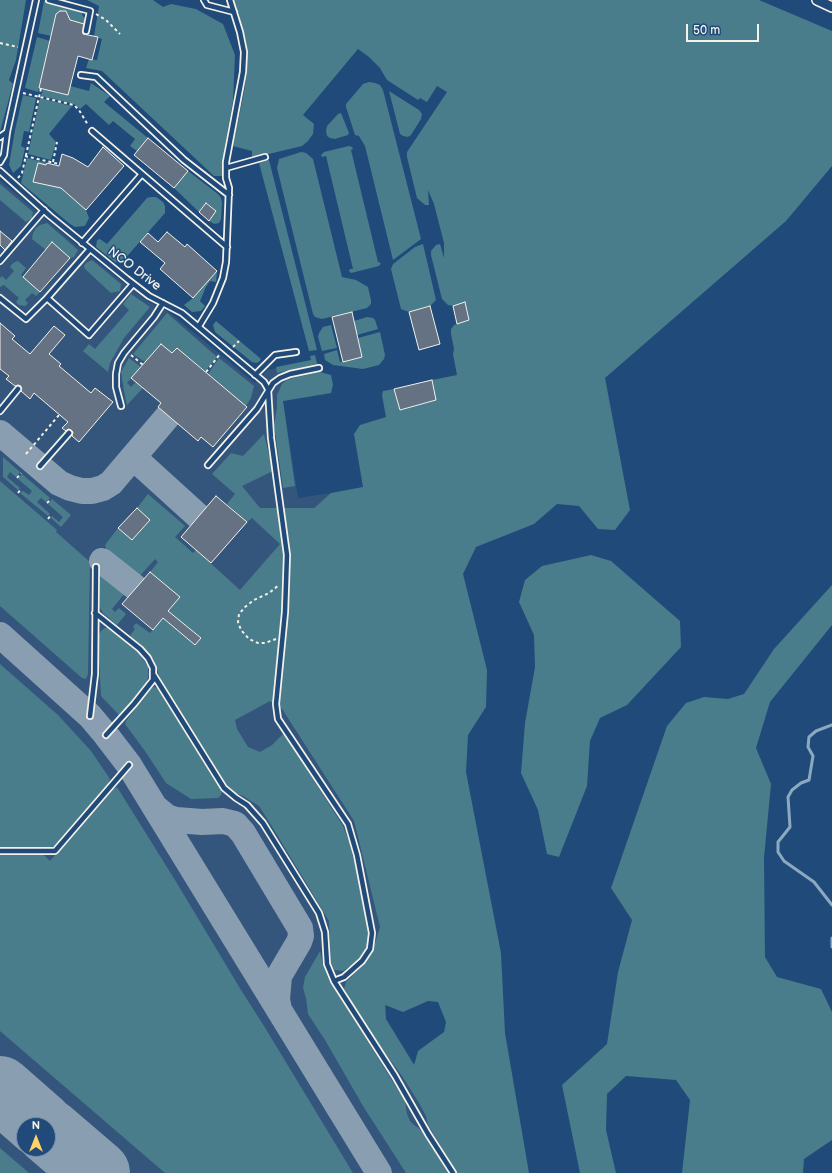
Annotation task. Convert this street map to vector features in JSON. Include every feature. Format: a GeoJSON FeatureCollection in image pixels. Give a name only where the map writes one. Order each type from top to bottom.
{"type":"FeatureCollection","features":[{"type":"Feature","properties":{"kind":"street"},"geometry":{"type":"LineString","coordinates":[[817,0],[832,7]]}},
{"type":"Feature","properties":{"kind":"lane"},"geometry":{"type":"LineString","coordinates":[[0,162],[4,156],[7,132],[36,0]]}},
{"type":"Feature","properties":{"kind":"lane"},"geometry":{"type":"LineString","coordinates":[[49,0],[90,12],[86,31]]}},
{"type":"Feature","properties":{"kind":"lane"},"geometry":{"type":"LineString","coordinates":[[204,0],[207,5],[234,12]]}},
{"type":"Feature","properties":{"kind":"lane"},"geometry":{"type":"LineString","coordinates":[[199,326],[213,303],[223,278],[227,247],[229,188],[226,178],[226,162],[243,72],[244,52],[240,32],[230,0]]}},
{"type":"Feature","properties":{"kind":"lane"},"geometry":{"type":"LineString","coordinates":[[81,75],[96,77],[184,160],[229,195]]}},
{"type":"Feature","properties":{"kind":"lane"},"geometry":{"type":"LineString","coordinates":[[92,131],[227,247]]}},
{"type":"Feature","properties":{"kind":"lane"},"geometry":{"type":"LineString","coordinates":[[1,137],[7,132]]}},
{"type":"Feature","properties":{"kind":"lane"},"geometry":{"type":"LineString","coordinates":[[226,168],[265,157]]}},
{"type":"Feature","properties":{"kind":"lane","name":"NCO Drive"},"geometry":{"type":"LineString","coordinates":[[0,170],[82,243],[133,284],[149,296],[182,312],[264,382],[268,390]]}},
{"type":"Feature","properties":{"kind":"lane"},"geometry":{"type":"LineString","coordinates":[[82,243],[142,174]]}},
{"type":"Feature","properties":{"kind":"lane"},"geometry":{"type":"LineString","coordinates":[[0,261],[44,210]]}},
{"type":"Feature","properties":{"kind":"lane"},"geometry":{"type":"LineString","coordinates":[[0,298],[26,319],[47,298],[90,249]]}},
{"type":"Feature","properties":{"kind":"lane"},"geometry":{"type":"LineString","coordinates":[[47,298],[89,335],[133,284]]}},
{"type":"Feature","properties":{"kind":"lane"},"geometry":{"type":"LineString","coordinates":[[121,406],[116,387],[118,363],[163,303]]}},
{"type":"Feature","properties":{"kind":"lane"},"geometry":{"type":"LineString","coordinates":[[257,376],[275,355],[296,352]]}},
{"type":"Feature","properties":{"kind":"lane"},"geometry":{"type":"LineString","coordinates":[[208,465],[257,408],[268,390],[280,378],[290,374],[319,368]]}},
{"type":"Feature","properties":{"kind":"lane"},"geometry":{"type":"LineString","coordinates":[[0,410],[18,389]]}},
{"type":"Feature","properties":{"kind":"lane"},"geometry":{"type":"LineString","coordinates":[[268,390],[271,438],[287,555],[284,630],[276,697],[278,718],[348,824],[357,854],[372,933],[370,949],[362,961],[344,976],[334,981]]}},
{"type":"Feature","properties":{"kind":"lane"},"geometry":{"type":"LineString","coordinates":[[40,466],[69,433]]}},
{"type":"Feature","properties":{"kind":"lane"},"geometry":{"type":"LineString","coordinates":[[90,716],[95,674],[96,567]]}},
{"type":"Feature","properties":{"kind":"lane"},"geometry":{"type":"LineString","coordinates":[[95,613],[140,649],[148,658],[153,668],[153,680],[106,735]]}},
{"type":"Feature","properties":{"kind":"lane"},"geometry":{"type":"LineString","coordinates":[[153,674],[224,788],[247,805],[263,823],[319,913],[325,932],[327,964],[334,981],[395,1076],[453,1173]]}},
{"type":"Feature","properties":{"kind":"lane"},"geometry":{"type":"LineString","coordinates":[[0,851],[55,851],[129,765]]}},
{"type":"Feature","properties":{"kind":"path"},"geometry":{"type":"LineString","coordinates":[[90,12],[106,20],[120,34]]}},
{"type":"Feature","properties":{"kind":"path"},"geometry":{"type":"LineString","coordinates":[[0,42],[26,48]]}},
{"type":"Feature","properties":{"kind":"path"},"geometry":{"type":"LineString","coordinates":[[14,184],[22,173],[41,88]]}},
{"type":"Feature","properties":{"kind":"path"},"geometry":{"type":"LineString","coordinates":[[16,92],[74,105],[79,110],[92,131]]}},
{"type":"Feature","properties":{"kind":"path"},"geometry":{"type":"LineString","coordinates":[[53,163],[57,142]]}},
{"type":"Feature","properties":{"kind":"path"},"geometry":{"type":"LineString","coordinates":[[25,156],[59,164]]}},
{"type":"Feature","properties":{"kind":"path"},"geometry":{"type":"LineString","coordinates":[[206,372],[225,349]]}},
{"type":"Feature","properties":{"kind":"path"},"geometry":{"type":"LineString","coordinates":[[126,351],[143,364]]}},
{"type":"Feature","properties":{"kind":"path"},"geometry":{"type":"LineString","coordinates":[[26,454],[59,415]]}},
{"type":"Feature","properties":{"kind":"path"},"geometry":{"type":"LineString","coordinates":[[17,478],[21,473]]}},
{"type":"Feature","properties":{"kind":"path"},"geometry":{"type":"LineString","coordinates":[[18,493],[21,489]]}},
{"type":"Feature","properties":{"kind":"path"},"geometry":{"type":"LineString","coordinates":[[47,504],[51,499]]}},
{"type":"Feature","properties":{"kind":"path"},"geometry":{"type":"LineString","coordinates":[[48,519],[51,515]]}},
{"type":"Feature","properties":{"kind":"path"},"geometry":{"type":"LineString","coordinates":[[284,630],[278,638],[272,641],[258,643],[249,639],[241,630],[238,622],[239,614],[245,607],[277,587],[287,571]]}},
{"type":"Feature","properties":{"kind":"shaded area"},"geometry":{"type":"Polygon","coordinates":[[[0,180],[116,277],[147,301],[169,312],[255,383],[267,370],[316,359],[325,394],[283,401],[298,498],[331,493],[314,508],[282,709],[354,821],[384,940],[386,1019],[440,1106],[467,1173],[0,1173],[0,180]]]}},
{"type":"Feature","properties":{"kind":"green space"},"geometry":{"type":"Polygon","coordinates":[[[0,0],[26,0],[16,60],[9,80],[13,84],[0,132],[0,0]]]}},
{"type":"Feature","properties":{"kind":"green space"},"geometry":{"type":"Polygon","coordinates":[[[87,0],[153,0],[163,7],[171,4],[196,9],[223,24],[235,55],[233,101],[225,145],[222,176],[214,176],[102,71],[86,68],[89,59],[97,60],[102,39],[94,36],[99,6],[87,0]]]}},
{"type":"Feature","properties":{"kind":"green space"},"geometry":{"type":"Polygon","coordinates":[[[233,0],[759,0],[832,31],[832,166],[786,221],[605,378],[630,510],[615,530],[598,529],[579,506],[557,504],[534,524],[476,547],[463,574],[487,670],[486,707],[468,735],[466,772],[501,953],[505,1033],[529,1173],[457,1173],[428,1125],[426,1116],[419,1103],[402,1076],[366,1027],[344,989],[346,982],[365,963],[372,953],[380,927],[354,821],[282,709],[270,701],[235,720],[237,729],[248,747],[260,752],[272,745],[283,734],[343,826],[350,844],[363,896],[369,934],[366,952],[361,958],[343,971],[334,970],[331,963],[329,921],[259,806],[228,788],[160,679],[154,660],[147,651],[130,636],[135,629],[133,627],[136,623],[150,633],[163,618],[195,645],[200,638],[168,611],[180,597],[150,572],[158,562],[155,559],[137,579],[108,554],[105,545],[118,528],[132,540],[150,520],[137,508],[148,494],[185,526],[175,537],[193,553],[196,550],[240,590],[280,544],[252,518],[247,522],[227,504],[235,494],[212,474],[231,453],[243,456],[264,434],[273,471],[242,486],[260,508],[314,508],[331,493],[363,487],[354,434],[360,425],[386,417],[382,395],[383,391],[394,389],[400,410],[436,400],[432,380],[457,375],[453,354],[454,349],[451,329],[454,325],[469,320],[465,303],[453,306],[448,305],[442,299],[431,251],[436,245],[440,244],[444,258],[444,243],[434,204],[428,190],[429,205],[425,205],[417,198],[407,157],[407,152],[447,92],[437,86],[427,102],[420,98],[418,100],[387,80],[380,68],[358,49],[303,115],[314,124],[313,134],[308,141],[302,146],[252,158],[252,151],[233,146],[247,72],[246,41],[233,0]],[[428,1001],[403,1012],[385,1005],[386,1019],[414,1065],[418,1051],[444,1032],[446,1022],[438,1002],[428,1001]]]}},
{"type":"Feature","properties":{"kind":"green space"},"geometry":{"type":"Polygon","coordinates":[[[44,1],[81,12],[84,18],[84,24],[69,20],[66,11],[60,11],[56,14],[51,36],[38,33],[44,1]]]}},
{"type":"Feature","properties":{"kind":"green space"},"geometry":{"type":"Polygon","coordinates":[[[37,37],[50,41],[38,92],[25,88],[37,37]]]}},
{"type":"Feature","properties":{"kind":"green space"},"geometry":{"type":"Polygon","coordinates":[[[369,82],[380,85],[383,90],[421,239],[393,260],[365,146],[359,136],[355,135],[346,107],[346,104],[363,84],[369,82]]]}},
{"type":"Feature","properties":{"kind":"green space"},"geometry":{"type":"Polygon","coordinates":[[[91,83],[110,96],[104,102],[148,138],[137,151],[130,146],[135,139],[113,121],[109,125],[86,104],[80,109],[74,104],[41,96],[43,89],[68,95],[70,86],[89,91],[91,83]]]}},
{"type":"Feature","properties":{"kind":"green space"},"geometry":{"type":"Polygon","coordinates":[[[389,91],[419,110],[422,114],[421,119],[411,135],[408,137],[400,134],[389,91]]]}},
{"type":"Feature","properties":{"kind":"green space"},"geometry":{"type":"Polygon","coordinates":[[[23,95],[36,98],[29,132],[24,131],[21,146],[25,148],[21,166],[13,173],[9,165],[23,95]]]}},
{"type":"Feature","properties":{"kind":"green space"},"geometry":{"type":"Polygon","coordinates":[[[40,98],[72,106],[49,134],[56,142],[51,160],[28,154],[40,98]]]}},
{"type":"Feature","properties":{"kind":"green space"},"geometry":{"type":"Polygon","coordinates":[[[341,113],[349,133],[348,135],[335,139],[330,138],[327,136],[327,126],[338,114],[341,113]]]}},
{"type":"Feature","properties":{"kind":"green space"},"geometry":{"type":"Polygon","coordinates":[[[349,146],[353,149],[351,150],[378,262],[381,263],[379,266],[351,273],[349,271],[350,269],[353,269],[326,156],[322,157],[321,155],[324,152],[349,146]]]}},
{"type":"Feature","properties":{"kind":"green space"},"geometry":{"type":"Polygon","coordinates":[[[301,152],[306,153],[313,159],[342,277],[356,280],[368,287],[371,304],[367,308],[322,319],[315,317],[313,314],[277,168],[279,159],[301,152]]]}},
{"type":"Feature","properties":{"kind":"green space"},"geometry":{"type":"Polygon","coordinates":[[[27,158],[47,163],[46,165],[38,164],[34,182],[58,187],[62,172],[76,180],[65,192],[86,210],[89,218],[85,226],[75,227],[70,224],[21,183],[27,158]]]}},
{"type":"Feature","properties":{"kind":"green space"},"geometry":{"type":"Polygon","coordinates":[[[269,160],[317,350],[309,351],[259,163],[269,160]]]}},
{"type":"Feature","properties":{"kind":"green space"},"geometry":{"type":"Polygon","coordinates":[[[188,171],[221,198],[221,219],[219,223],[214,224],[209,221],[216,211],[207,203],[199,212],[174,188],[188,171]]]}},
{"type":"Feature","properties":{"kind":"green space"},"geometry":{"type":"Polygon","coordinates":[[[0,184],[33,212],[32,218],[26,222],[0,200],[0,184]]]}},
{"type":"Feature","properties":{"kind":"green space"},"geometry":{"type":"Polygon","coordinates":[[[156,197],[163,202],[165,206],[165,213],[122,262],[115,262],[96,247],[97,240],[100,239],[107,244],[147,198],[156,197]]]}},
{"type":"Feature","properties":{"kind":"green space"},"geometry":{"type":"Polygon","coordinates":[[[47,223],[78,250],[74,257],[70,258],[52,242],[46,250],[32,239],[36,228],[47,223]]]}},
{"type":"Feature","properties":{"kind":"green space"},"geometry":{"type":"Polygon","coordinates":[[[423,244],[436,300],[430,306],[409,312],[401,309],[391,269],[393,264],[415,247],[423,244]]]}},
{"type":"Feature","properties":{"kind":"green space"},"geometry":{"type":"Polygon","coordinates":[[[92,260],[121,284],[120,291],[111,293],[85,269],[84,266],[86,263],[92,260]]]}},
{"type":"Feature","properties":{"kind":"green space"},"geometry":{"type":"Polygon","coordinates":[[[18,261],[26,268],[21,275],[40,292],[36,296],[32,293],[25,300],[28,303],[25,306],[19,305],[16,302],[19,298],[4,285],[0,287],[0,278],[2,276],[6,280],[14,271],[10,267],[18,261]]]}},
{"type":"Feature","properties":{"kind":"green space"},"geometry":{"type":"Polygon","coordinates":[[[217,271],[216,282],[210,281],[200,301],[205,306],[201,311],[192,312],[184,305],[193,298],[217,271]]]}},
{"type":"Feature","properties":{"kind":"green space"},"geometry":{"type":"Polygon","coordinates":[[[131,294],[150,307],[124,338],[110,363],[108,372],[83,351],[89,344],[95,349],[129,310],[123,304],[131,294]]]}},
{"type":"Feature","properties":{"kind":"green space"},"geometry":{"type":"Polygon","coordinates":[[[167,313],[217,357],[205,371],[177,348],[172,353],[161,344],[145,362],[133,354],[167,313]]]}},
{"type":"Feature","properties":{"kind":"green space"},"geometry":{"type":"Polygon","coordinates":[[[367,317],[375,320],[378,329],[357,335],[354,321],[367,317]]]}},
{"type":"Feature","properties":{"kind":"green space"},"geometry":{"type":"Polygon","coordinates":[[[216,321],[261,359],[259,362],[252,362],[215,332],[213,325],[216,321]]]}},
{"type":"Feature","properties":{"kind":"green space"},"geometry":{"type":"Polygon","coordinates":[[[331,325],[337,348],[322,351],[318,337],[319,333],[323,327],[331,325]]]}},
{"type":"Feature","properties":{"kind":"green space"},"geometry":{"type":"Polygon","coordinates":[[[380,332],[385,355],[384,359],[379,365],[363,369],[333,365],[325,360],[324,354],[337,350],[340,362],[362,357],[358,338],[380,332]]]}},
{"type":"Feature","properties":{"kind":"green space"},"geometry":{"type":"Polygon","coordinates":[[[315,355],[317,364],[277,373],[276,367],[311,360],[310,356],[315,355]]]}},
{"type":"Feature","properties":{"kind":"green space"},"geometry":{"type":"Polygon","coordinates":[[[129,358],[141,367],[127,383],[131,387],[136,382],[143,388],[127,405],[121,372],[129,358]]]}},
{"type":"Feature","properties":{"kind":"green space"},"geometry":{"type":"Polygon","coordinates":[[[219,358],[254,386],[251,398],[246,406],[208,374],[219,358]]]}},
{"type":"Feature","properties":{"kind":"green space"},"geometry":{"type":"Polygon","coordinates":[[[320,372],[331,375],[333,385],[331,393],[283,401],[295,486],[283,488],[274,425],[277,408],[277,395],[282,384],[287,380],[320,372]]]}},
{"type":"Feature","properties":{"kind":"green space"},"geometry":{"type":"Polygon","coordinates":[[[3,457],[20,472],[16,477],[10,472],[7,477],[20,488],[18,490],[3,477],[3,457]]]}},
{"type":"Feature","properties":{"kind":"green space"},"geometry":{"type":"Polygon","coordinates":[[[22,474],[50,498],[46,502],[41,498],[37,502],[50,514],[48,516],[20,493],[23,491],[29,495],[32,491],[18,479],[22,474]]]}},
{"type":"Feature","properties":{"kind":"green space"},"geometry":{"type":"Polygon","coordinates":[[[0,481],[57,530],[56,532],[90,562],[88,674],[86,679],[82,678],[0,606],[0,481]]]}},
{"type":"Feature","properties":{"kind":"green space"},"geometry":{"type":"Polygon","coordinates":[[[52,499],[71,515],[61,527],[51,518],[52,516],[59,522],[63,517],[48,504],[52,499]]]}},
{"type":"Feature","properties":{"kind":"green space"},"geometry":{"type":"Polygon","coordinates":[[[591,555],[611,561],[680,621],[681,647],[627,705],[600,718],[590,741],[587,786],[559,857],[547,854],[538,810],[521,773],[525,723],[535,667],[534,635],[519,602],[525,580],[542,566],[591,555]]]}},
{"type":"Feature","properties":{"kind":"green space"},"geometry":{"type":"Polygon","coordinates":[[[102,572],[125,593],[112,609],[115,612],[119,608],[126,614],[117,625],[103,613],[100,608],[100,576],[102,572]]]}},
{"type":"Feature","properties":{"kind":"green space"},"geometry":{"type":"Polygon","coordinates":[[[832,585],[832,625],[770,702],[756,748],[771,784],[764,858],[765,957],[777,977],[821,989],[832,1012],[832,1140],[804,1159],[803,1173],[682,1173],[690,1100],[676,1080],[626,1076],[607,1094],[606,1130],[616,1173],[580,1173],[562,1085],[607,1044],[618,972],[632,920],[611,888],[667,726],[686,703],[704,697],[728,699],[744,694],[774,649],[832,585]]]}},
{"type":"Feature","properties":{"kind":"green space"},"geometry":{"type":"Polygon","coordinates":[[[105,628],[109,628],[114,631],[138,652],[148,667],[148,678],[146,683],[136,697],[119,715],[101,696],[98,642],[99,634],[105,628]]]}},
{"type":"Feature","properties":{"kind":"green space"},"geometry":{"type":"Polygon","coordinates":[[[0,664],[58,715],[91,751],[110,779],[108,784],[65,837],[54,846],[48,848],[0,848],[0,664]]]}},
{"type":"Feature","properties":{"kind":"green space"},"geometry":{"type":"Polygon","coordinates":[[[154,687],[159,691],[222,792],[218,798],[191,799],[166,783],[125,724],[151,688],[154,687]]]}},
{"type":"Feature","properties":{"kind":"green space"},"geometry":{"type":"Polygon","coordinates":[[[117,787],[353,1173],[165,1173],[0,1031],[0,853],[43,854],[50,861],[112,790],[117,787]]]}},
{"type":"Feature","properties":{"kind":"green space"},"geometry":{"type":"Polygon","coordinates":[[[320,951],[323,965],[329,980],[405,1101],[407,1114],[410,1121],[421,1130],[448,1173],[406,1173],[363,1106],[325,1040],[308,1014],[303,988],[305,977],[320,951]]]}},
{"type":"Feature","properties":{"kind":"green space"},"geometry":{"type":"Polygon","coordinates":[[[0,1148],[29,1173],[0,1173],[0,1148]]]}},
{"type":"Feature","properties":{"kind":"building"},"geometry":{"type":"Polygon","coordinates":[[[60,11],[66,11],[70,20],[84,24],[83,34],[98,37],[92,60],[78,56],[68,95],[39,88],[56,14],[60,11]]]}},
{"type":"Feature","properties":{"kind":"building"},"geometry":{"type":"Polygon","coordinates":[[[148,138],[188,171],[174,188],[134,155],[148,138]]]}},
{"type":"Feature","properties":{"kind":"building"},"geometry":{"type":"Polygon","coordinates":[[[103,147],[124,166],[86,210],[61,188],[33,182],[38,163],[46,165],[47,163],[59,166],[62,154],[73,158],[88,167],[103,147]]]}},
{"type":"Feature","properties":{"kind":"building"},"geometry":{"type":"Polygon","coordinates":[[[206,203],[216,211],[209,221],[199,212],[206,203]]]}},
{"type":"Feature","properties":{"kind":"building"},"geometry":{"type":"Polygon","coordinates":[[[0,231],[12,241],[5,250],[0,245],[0,231]]]}},
{"type":"Feature","properties":{"kind":"building"},"geometry":{"type":"Polygon","coordinates":[[[167,232],[185,247],[187,244],[217,271],[193,298],[160,269],[165,263],[140,242],[148,233],[158,242],[167,232]]]}},
{"type":"Feature","properties":{"kind":"building"},"geometry":{"type":"Polygon","coordinates":[[[52,242],[70,258],[40,292],[23,277],[52,242]]]}},
{"type":"Feature","properties":{"kind":"building"},"geometry":{"type":"Polygon","coordinates":[[[465,302],[469,320],[457,324],[453,306],[465,302]]]}},
{"type":"Feature","properties":{"kind":"building"},"geometry":{"type":"Polygon","coordinates":[[[430,306],[440,344],[419,350],[409,312],[430,306]]]}},
{"type":"Feature","properties":{"kind":"building"},"geometry":{"type":"Polygon","coordinates":[[[352,312],[362,357],[343,362],[332,317],[352,312]]]}},
{"type":"Feature","properties":{"kind":"building"},"geometry":{"type":"Polygon","coordinates":[[[0,323],[15,336],[12,339],[30,354],[54,326],[65,335],[49,354],[61,364],[59,366],[91,393],[95,388],[113,402],[79,442],[72,436],[73,432],[71,430],[68,429],[66,431],[62,428],[68,422],[34,393],[30,399],[21,391],[21,386],[15,386],[6,379],[9,376],[0,369],[0,323]]]}},
{"type":"Feature","properties":{"kind":"building"},"geometry":{"type":"Polygon","coordinates":[[[161,344],[172,353],[177,348],[247,407],[213,447],[201,437],[198,441],[158,407],[161,403],[131,378],[161,344]]]}},
{"type":"Feature","properties":{"kind":"building"},"geometry":{"type":"Polygon","coordinates":[[[432,380],[436,400],[400,410],[394,389],[432,380]]]}},
{"type":"Feature","properties":{"kind":"building"},"geometry":{"type":"Polygon","coordinates":[[[216,496],[247,522],[211,563],[181,537],[216,496]]]}},
{"type":"Feature","properties":{"kind":"building"},"geometry":{"type":"Polygon","coordinates":[[[137,508],[150,520],[132,540],[118,528],[137,508]]]}},
{"type":"Feature","properties":{"kind":"building"},"geometry":{"type":"Polygon","coordinates":[[[150,572],[180,597],[168,611],[201,638],[195,645],[163,618],[153,630],[122,604],[150,572]]]}},
{"type":"Feature","properties":{"kind":"waterway"},"geometry":{"type":"LineString","coordinates":[[832,725],[816,731],[809,737],[808,747],[813,756],[809,780],[801,783],[792,790],[788,797],[790,827],[778,842],[778,852],[784,861],[814,882],[832,905]]}},
{"type":"Feature","properties":{"kind":"waterway"},"geometry":{"type":"LineString","coordinates":[[832,938],[832,947]]}},
{"type":"Feature","properties":{"kind":"taxiway"},"geometry":{"type":"LineString","coordinates":[[0,433],[59,483],[82,491],[92,491],[103,488],[111,483],[168,416]]}},
{"type":"Feature","properties":{"kind":"taxiway"},"geometry":{"type":"LineString","coordinates":[[133,457],[198,516]]}},
{"type":"Feature","properties":{"kind":"taxiway"},"geometry":{"type":"LineString","coordinates":[[102,561],[136,588]]}},
{"type":"Feature","properties":{"kind":"taxiway"},"geometry":{"type":"LineString","coordinates":[[0,635],[90,716],[129,765],[379,1173]]}},
{"type":"Feature","properties":{"kind":"taxiway"},"geometry":{"type":"LineString","coordinates":[[156,808],[167,817],[176,820],[202,822],[223,821],[235,824],[243,833],[300,928],[301,936],[299,942],[279,976],[277,999],[279,1010]]}},
{"type":"Feature","properties":{"kind":"runway"},"geometry":{"type":"LineString","coordinates":[[0,1089],[32,1117]]}},
{"type":"Feature","properties":{"kind":"runway"},"geometry":{"type":"LineString","coordinates":[[56,1138],[97,1173]]}}]}
